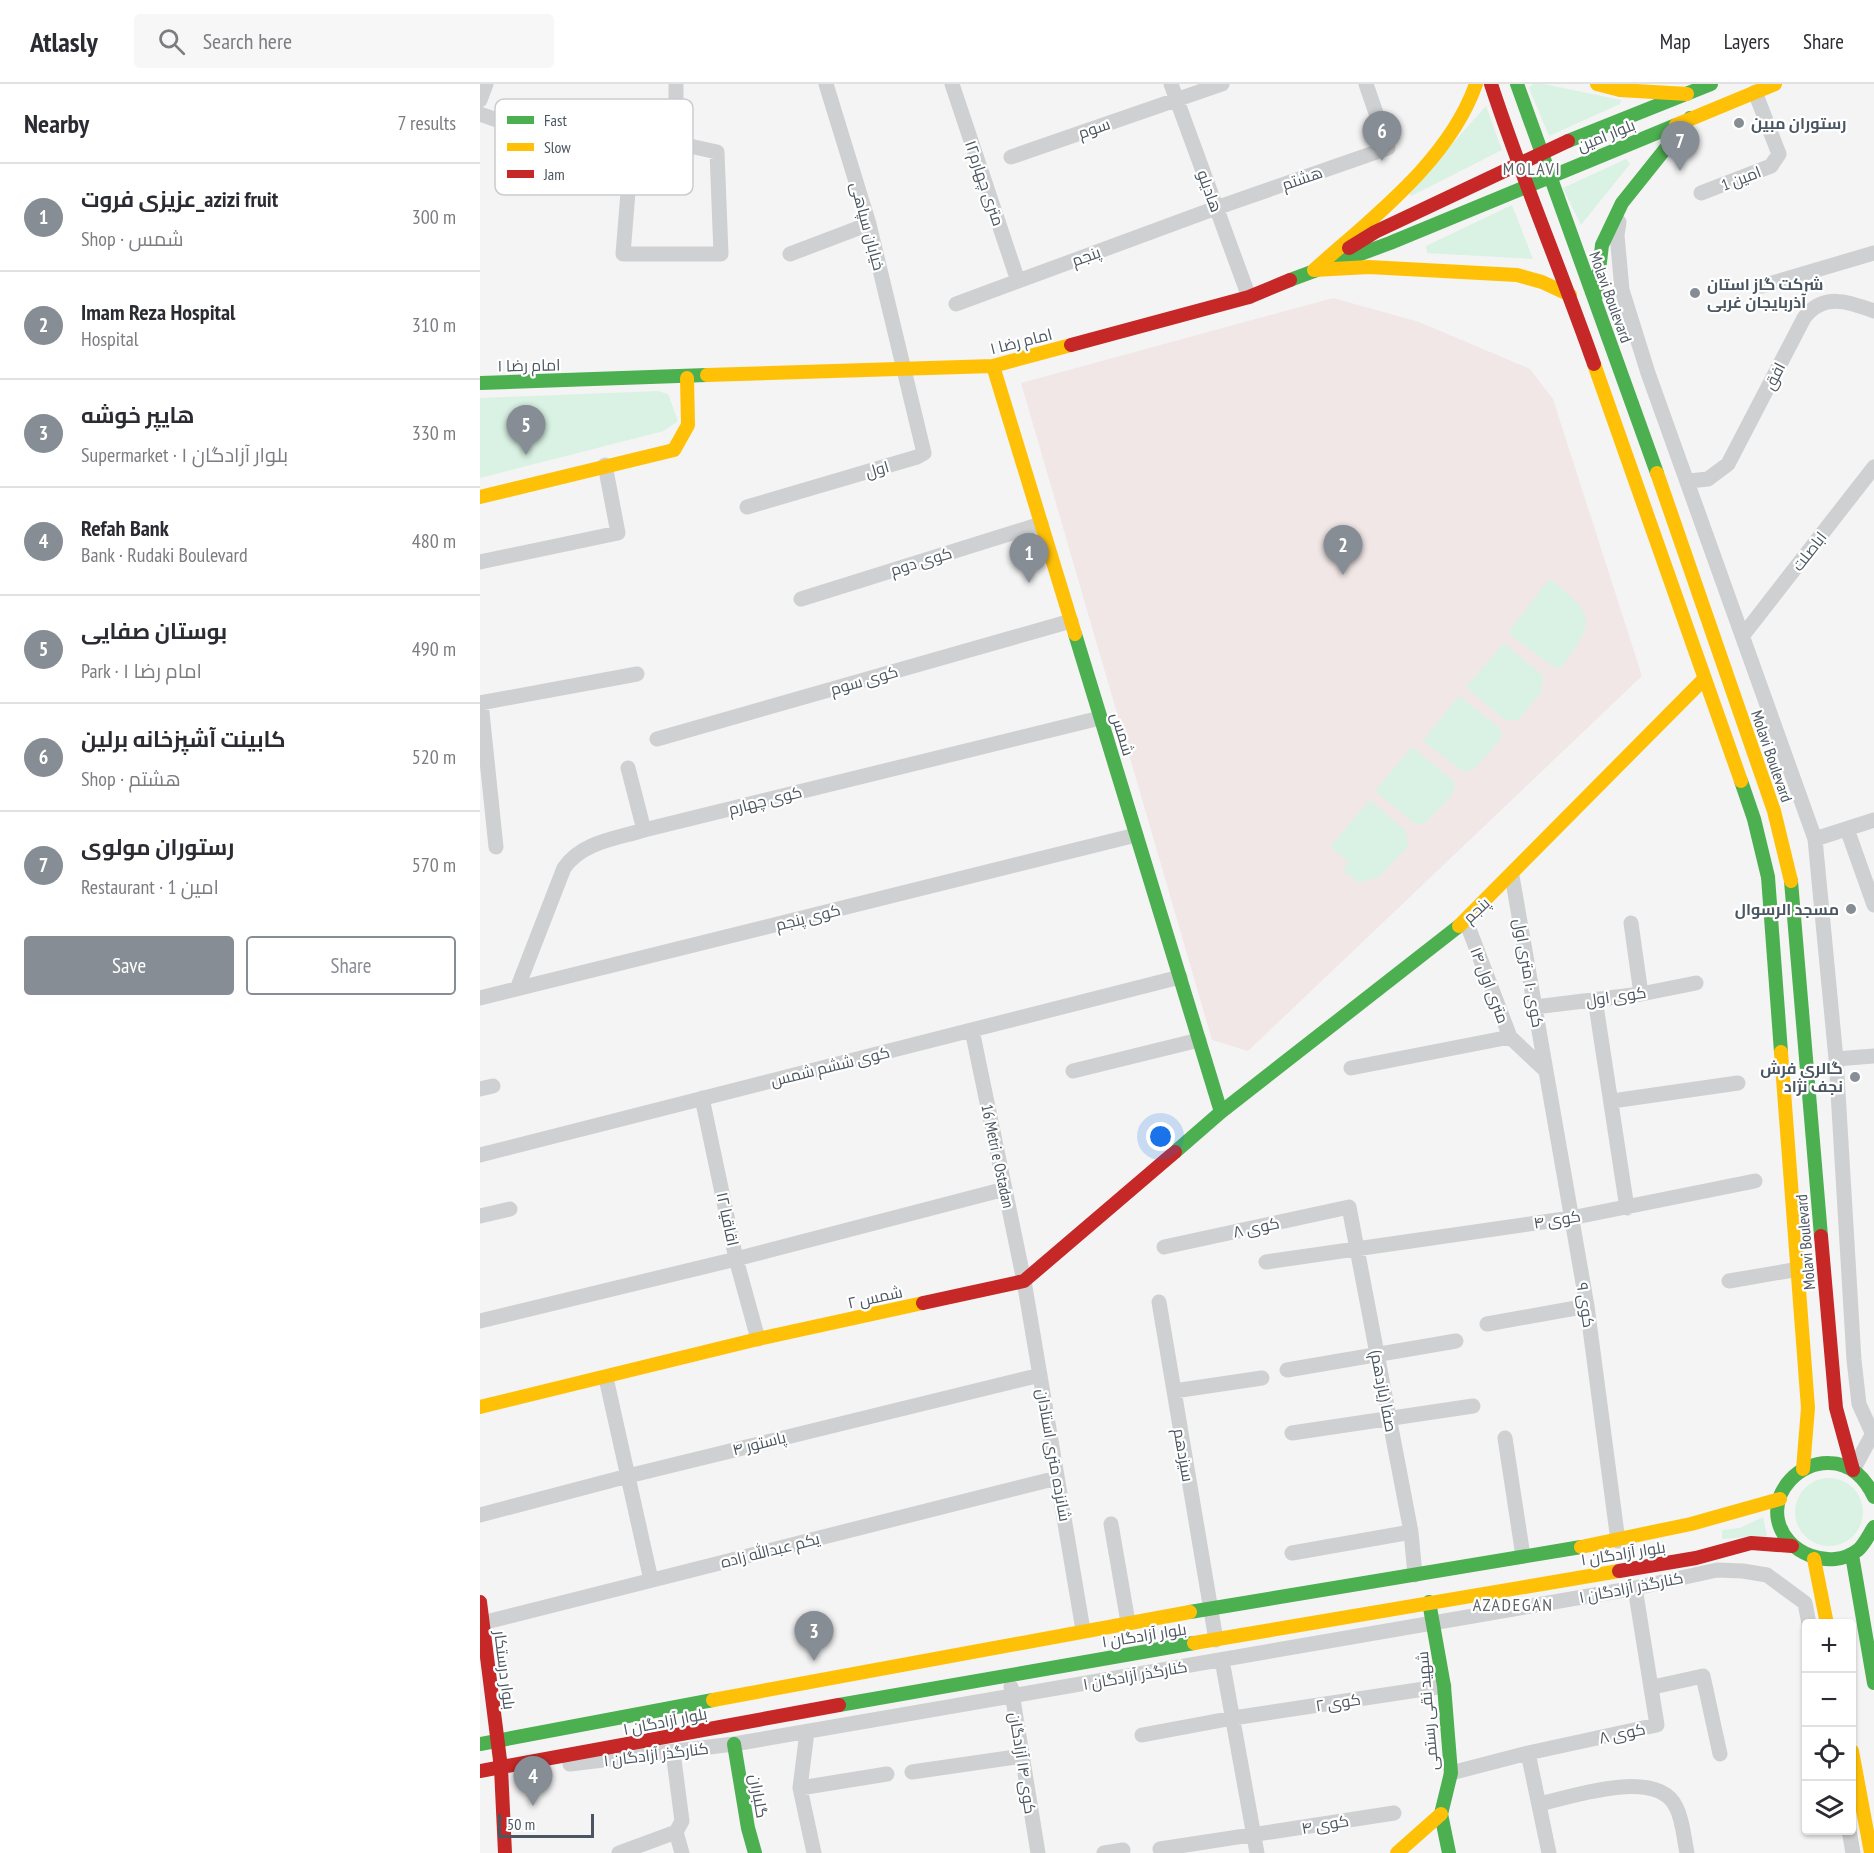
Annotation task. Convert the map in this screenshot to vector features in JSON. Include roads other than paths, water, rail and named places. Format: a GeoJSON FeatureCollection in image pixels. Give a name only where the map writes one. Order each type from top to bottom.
{"type":"FeatureCollection","features":[{"type":"Feature","properties":{"kind":"main road"},"geometry":{"type":"LineString","coordinates":[[1314,270],[1409,181],[1451,132],[1473,97],[1476,84]]}},
{"type":"Feature","properties":{"kind":"main road","name":"Molavi Boulevard"},"geometry":{"type":"LineString","coordinates":[[1491,84],[1516,163],[1570,295],[1754,819],[1768,877],[1808,1408],[1803,1469]]}},
{"type":"Feature","properties":{"kind":"main road","name":"Molavi Boulevard"},"geometry":{"type":"LineString","coordinates":[[1517,84],[1617,359],[1774,812],[1790,870],[1833,1381],[1836,1408],[1853,1470]]}},
{"type":"Feature","properties":{"kind":"main road"},"geometry":{"type":"LineString","coordinates":[[1597,84],[1620,90],[1687,94]]}},
{"type":"Feature","properties":{"kind":"main road","name":"بلوار امین"},"geometry":{"type":"LineString","coordinates":[[1541,152],[1711,84]]}},
{"type":"Feature","properties":{"kind":"main road","name":"بلوار امین"},"geometry":{"type":"LineString","coordinates":[[1550,176],[1775,84]]}},
{"type":"Feature","properties":{"kind":"main road"},"geometry":{"type":"LineString","coordinates":[[1595,301],[1602,245],[1622,203],[1690,118]]}},
{"type":"Feature","properties":{"kind":"main road","name":"امام رضا ۱"},"geometry":{"type":"LineString","coordinates":[[1314,270],[1375,232],[1541,152]]}},
{"type":"Feature","properties":{"kind":"main road","name":"امام رضا ۱"},"geometry":{"type":"LineString","coordinates":[[480,383],[687,378],[993,366],[1249,297],[1314,270],[1390,243],[1550,176]]}},
{"type":"Feature","properties":{"kind":"main road"},"geometry":{"type":"LineString","coordinates":[[1314,270],[1369,267],[1517,275],[1542,282],[1570,295]]}},
{"type":"Feature","properties":{"kind":"main road","name":"شمس"},"geometry":{"type":"LineString","coordinates":[[993,366],[1221,1112]]}},
{"type":"Feature","properties":{"kind":"main road"},"geometry":{"type":"LineString","coordinates":[[480,497],[674,450],[686,438],[692,419],[687,378]]}},
{"type":"Feature","properties":{"kind":"main road","name":"پنجم"},"geometry":{"type":"LineString","coordinates":[[1221,1112],[1466,921],[1704,679]]}},
{"type":"Feature","properties":{"kind":"main road"},"geometry":{"type":"LineString","coordinates":[[1754,819],[1774,812]]}},
{"type":"Feature","properties":{"kind":"main road","name":"شمس ۲"},"geometry":{"type":"LineString","coordinates":[[480,1407],[758,1339],[1024,1281],[1221,1112]]}},
{"type":"Feature","properties":{"kind":"main road"},"geometry":{"type":"LineString","coordinates":[[1806,1384],[1821,1389],[1833,1381]]}},
{"type":"Feature","properties":{"kind":"main road"},"geometry":{"type":"LineString","coordinates":[[1873,1490],[1853,1470],[1843,1465],[1823,1463],[1803,1469],[1785,1487],[1780,1499],[1779,1524],[1792,1546],[1814,1559],[1840,1560],[1852,1555],[1862,1547],[1874,1527]]}},
{"type":"Feature","properties":{"kind":"main road","name":"بلوار آزادگان ۱"},"geometry":{"type":"LineString","coordinates":[[480,1744],[1083,1630],[1618,1540],[1691,1524],[1780,1499]]}},
{"type":"Feature","properties":{"kind":"main road"},"geometry":{"type":"LineString","coordinates":[[1691,1524],[1701,1529],[1704,1539],[1696,1558]]}},
{"type":"Feature","properties":{"kind":"main road","name":"بلوار آزادگان ۱"},"geometry":{"type":"LineString","coordinates":[[480,1771],[1008,1674],[1696,1558],[1751,1543],[1792,1546]]}},
{"type":"Feature","properties":{"kind":"main road"},"geometry":{"type":"LineString","coordinates":[[1852,1555],[1874,1683]]}},
{"type":"Feature","properties":{"kind":"main road"},"geometry":{"type":"LineString","coordinates":[[1814,1559],[1826,1619]]}},
{"type":"Feature","properties":{"kind":"main road","name":"بلوار درستکار"},"geometry":{"type":"LineString","coordinates":[[480,1602],[501,1768],[505,1853]]}},
{"type":"Feature","properties":{"kind":"main road","name":"شهید نقی رستمی"},"geometry":{"type":"LineString","coordinates":[[1430,1602],[1443,1686],[1451,1773],[1441,1814],[1449,1853]]}},
{"type":"Feature","properties":{"kind":"main road","name":"گلباران"},"geometry":{"type":"LineString","coordinates":[[734,1744],[748,1828],[755,1853]]}},
{"type":"Feature","properties":{"kind":"main road"},"geometry":{"type":"LineString","coordinates":[[1856,1776],[1871,1853]]}},
{"type":"Feature","properties":{"kind":"main road"},"geometry":{"type":"LineString","coordinates":[[1397,1853],[1441,1814]]}},
{"type":"Feature","properties":{"kind":"street"},"geometry":{"type":"LineString","coordinates":[[480,100],[486,84]]}},
{"type":"Feature","properties":{"kind":"street"},"geometry":{"type":"LineString","coordinates":[[676,84],[676,99]]}},
{"type":"Feature","properties":{"kind":"street","name":"خیابان سپاهی"},"geometry":{"type":"LineString","coordinates":[[826,84],[869,224],[903,370]]}},
{"type":"Feature","properties":{"kind":"street","name":"۱۲متری چهارم"},"geometry":{"type":"LineString","coordinates":[[952,84],[1018,281]]}},
{"type":"Feature","properties":{"kind":"street","name":"هادیلو"},"geometry":{"type":"LineString","coordinates":[[1171,84],[1249,297]]}},
{"type":"Feature","properties":{"kind":"street","name":"سوم"},"geometry":{"type":"LineString","coordinates":[[1011,157],[1222,84]]}},
{"type":"Feature","properties":{"kind":"street","name":"هشتم"},"geometry":{"type":"LineString","coordinates":[[1216,208],[1388,148],[1369,85]]}},
{"type":"Feature","properties":{"kind":"street","name":"امین 1"},"geometry":{"type":"LineString","coordinates":[[1701,193],[1771,166],[1777,161],[1779,154],[1755,92]]}},
{"type":"Feature","properties":{"kind":"street"},"geometry":{"type":"LineString","coordinates":[[480,114],[495,119]]}},
{"type":"Feature","properties":{"kind":"street"},"geometry":{"type":"LineString","coordinates":[[628,195],[623,254],[721,254],[717,152],[693,147]]}},
{"type":"Feature","properties":{"kind":"street"},"geometry":{"type":"LineString","coordinates":[[1622,203],[1617,235],[1622,290],[1648,373],[1744,634],[1815,839],[1836,1059],[1854,1360],[1859,1404],[1873,1436],[1853,1470]]}},
{"type":"Feature","properties":{"kind":"street","name":"پنجم"},"geometry":{"type":"LineString","coordinates":[[956,304],[1216,208]]}},
{"type":"Feature","properties":{"kind":"street"},"geometry":{"type":"LineString","coordinates":[[790,254],[869,224]]}},
{"type":"Feature","properties":{"kind":"street"},"geometry":{"type":"LineString","coordinates":[[1762,286],[1874,253]]}},
{"type":"Feature","properties":{"kind":"street","name":"افق"},"geometry":{"type":"LineString","coordinates":[[1689,481],[1708,479],[1728,464],[1804,318],[1813,306],[1823,301],[1859,306],[1874,311]]}},
{"type":"Feature","properties":{"kind":"street"},"geometry":{"type":"LineString","coordinates":[[1617,359],[1648,373]]}},
{"type":"Feature","properties":{"kind":"street","name":"اول"},"geometry":{"type":"LineString","coordinates":[[747,507],[924,453],[903,370]]}},
{"type":"Feature","properties":{"kind":"street"},"geometry":{"type":"LineString","coordinates":[[480,562],[618,533],[605,465]]}},
{"type":"Feature","properties":{"kind":"street","name":"اباصلت"},"geometry":{"type":"LineString","coordinates":[[1744,634],[1874,467]]}},
{"type":"Feature","properties":{"kind":"street","name":"کوی دوم"},"geometry":{"type":"LineString","coordinates":[[801,599],[1041,524]]}},
{"type":"Feature","properties":{"kind":"street","name":"کوی سوم"},"geometry":{"type":"LineString","coordinates":[[657,739],[1071,621]]}},
{"type":"Feature","properties":{"kind":"street"},"geometry":{"type":"LineString","coordinates":[[496,846],[481,703],[637,674]]}},
{"type":"Feature","properties":{"kind":"street","name":"کوی چهارم"},"geometry":{"type":"LineString","coordinates":[[517,989],[564,868],[571,857],[583,849],[644,830],[1100,718]]}},
{"type":"Feature","properties":{"kind":"street"},"geometry":{"type":"LineString","coordinates":[[628,768],[644,830]]}},
{"type":"Feature","properties":{"kind":"street"},"geometry":{"type":"LineString","coordinates":[[1815,839],[1874,820]]}},
{"type":"Feature","properties":{"kind":"street"},"geometry":{"type":"LineString","coordinates":[[1847,829],[1874,905]]}},
{"type":"Feature","properties":{"kind":"street","name":"کوی پنجم"},"geometry":{"type":"LineString","coordinates":[[480,998],[1137,836]]}},
{"type":"Feature","properties":{"kind":"street","name":"کوی ۱۰ متری اول"},"geometry":{"type":"LineString","coordinates":[[1512,876],[1545,1070]]}},
{"type":"Feature","properties":{"kind":"street","name":"۱۴ متری اول"},"geometry":{"type":"LineString","coordinates":[[1466,921],[1510,1037],[1545,1070]]}},
{"type":"Feature","properties":{"kind":"street"},"geometry":{"type":"LineString","coordinates":[[1631,923],[1641,994]]}},
{"type":"Feature","properties":{"kind":"street","name":"کوی ششم شمس"},"geometry":{"type":"LineString","coordinates":[[480,1155],[1180,978]]}},
{"type":"Feature","properties":{"kind":"street","name":"کوی اول"},"geometry":{"type":"LineString","coordinates":[[1535,1007],[1641,994],[1696,983]]}},
{"type":"Feature","properties":{"kind":"street"},"geometry":{"type":"LineString","coordinates":[[1595,999],[1627,1208]]}},
{"type":"Feature","properties":{"kind":"street","name":"16 Metri e Ostadan"},"geometry":{"type":"LineString","coordinates":[[972,1030],[1024,1281]]}},
{"type":"Feature","properties":{"kind":"street"},"geometry":{"type":"LineString","coordinates":[[1351,1068],[1510,1037]]}},
{"type":"Feature","properties":{"kind":"street"},"geometry":{"type":"LineString","coordinates":[[1074,1071],[1199,1040]]}},
{"type":"Feature","properties":{"kind":"street"},"geometry":{"type":"LineString","coordinates":[[1836,1059],[1874,1056]]}},
{"type":"Feature","properties":{"kind":"street","name":"کوی ۹"},"geometry":{"type":"LineString","coordinates":[[1545,1070],[1587,1306],[1618,1540]]}},
{"type":"Feature","properties":{"kind":"street"},"geometry":{"type":"LineString","coordinates":[[1612,1101],[1738,1083]]}},
{"type":"Feature","properties":{"kind":"street","name":"اقاقیا ۱۲"},"geometry":{"type":"LineString","coordinates":[[702,1098],[736,1259],[758,1339]]}},
{"type":"Feature","properties":{"kind":"street","name":"کوی ۴"},"geometry":{"type":"LineString","coordinates":[[1266,1262],[1571,1218],[1755,1181]]}},
{"type":"Feature","properties":{"kind":"street"},"geometry":{"type":"LineString","coordinates":[[480,1321],[736,1259],[1005,1190]]}},
{"type":"Feature","properties":{"kind":"street","name":"کوی ۸"},"geometry":{"type":"LineString","coordinates":[[1164,1247],[1349,1207]]}},
{"type":"Feature","properties":{"kind":"street","name":"صفا (یازدهم)"},"geometry":{"type":"LineString","coordinates":[[1349,1207],[1411,1532],[1415,1575]]}},
{"type":"Feature","properties":{"kind":"street"},"geometry":{"type":"LineString","coordinates":[[480,1216],[510,1209]]}},
{"type":"Feature","properties":{"kind":"street"},"geometry":{"type":"LineString","coordinates":[[1729,1281],[1799,1269]]}},
{"type":"Feature","properties":{"kind":"street","name":"شانزده متری استادان"},"geometry":{"type":"LineString","coordinates":[[1024,1281],[1083,1630]]}},
{"type":"Feature","properties":{"kind":"street","name":"سیزدهم"},"geometry":{"type":"LineString","coordinates":[[1159,1302],[1216,1640]]}},
{"type":"Feature","properties":{"kind":"street"},"geometry":{"type":"LineString","coordinates":[[1487,1324],[1587,1306]]}},
{"type":"Feature","properties":{"kind":"street"},"geometry":{"type":"LineString","coordinates":[[1287,1370],[1456,1341]]}},
{"type":"Feature","properties":{"kind":"street","name":"پاستور ۴"},"geometry":{"type":"LineString","coordinates":[[480,1515],[628,1476],[1040,1375]]}},
{"type":"Feature","properties":{"kind":"street"},"geometry":{"type":"LineString","coordinates":[[606,1378],[651,1580]]}},
{"type":"Feature","properties":{"kind":"street"},"geometry":{"type":"LineString","coordinates":[[1174,1391],[1262,1378]]}},
{"type":"Feature","properties":{"kind":"street"},"geometry":{"type":"LineString","coordinates":[[1292,1433],[1473,1406]]}},
{"type":"Feature","properties":{"kind":"street"},"geometry":{"type":"LineString","coordinates":[[1505,1438],[1523,1556]]}},
{"type":"Feature","properties":{"kind":"street","name":"یکم عبدالله زاده"},"geometry":{"type":"LineString","coordinates":[[482,1623],[1057,1478]]}},
{"type":"Feature","properties":{"kind":"street"},"geometry":{"type":"LineString","coordinates":[[1111,1524],[1128,1622]]}},
{"type":"Feature","properties":{"kind":"street"},"geometry":{"type":"LineString","coordinates":[[1292,1553],[1411,1532]]}},
{"type":"Feature","properties":{"kind":"street"},"geometry":{"type":"LineString","coordinates":[[1716,1570],[1751,1543]]}},
{"type":"Feature","properties":{"kind":"street"},"geometry":{"type":"LineString","coordinates":[[1808,1619],[1805,1603],[1814,1559]]}},
{"type":"Feature","properties":{"kind":"street","name":"کنارگذر آزادگان ۱"},"geometry":{"type":"LineString","coordinates":[[525,1764],[587,1763],[734,1744],[1635,1588],[1716,1570],[1767,1575],[1805,1603]]}},
{"type":"Feature","properties":{"kind":"street","name":"کوی ۸"},"geometry":{"type":"LineString","coordinates":[[1451,1773],[1528,1752],[1657,1725],[1653,1687],[1635,1588]]}},
{"type":"Feature","properties":{"kind":"street"},"geometry":{"type":"LineString","coordinates":[[1222,1660],[1257,1853]]}},
{"type":"Feature","properties":{"kind":"street","name":"کوی ۱۴ آزادگان"},"geometry":{"type":"LineString","coordinates":[[1008,1674],[1038,1853]]}},
{"type":"Feature","properties":{"kind":"street"},"geometry":{"type":"LineString","coordinates":[[1653,1687],[1704,1676],[1720,1754]]}},
{"type":"Feature","properties":{"kind":"street","name":"کوی ۲"},"geometry":{"type":"LineString","coordinates":[[1142,1735],[1233,1718],[1443,1686]]}},
{"type":"Feature","properties":{"kind":"street"},"geometry":{"type":"LineString","coordinates":[[807,1732],[800,1788],[814,1853]]}},
{"type":"Feature","properties":{"kind":"street"},"geometry":{"type":"LineString","coordinates":[[619,1853],[676,1832],[682,1821],[673,1752]]}},
{"type":"Feature","properties":{"kind":"street"},"geometry":{"type":"LineString","coordinates":[[1528,1752],[1549,1853]]}},
{"type":"Feature","properties":{"kind":"street"},"geometry":{"type":"LineString","coordinates":[[912,1772],[1022,1756]]}},
{"type":"Feature","properties":{"kind":"street"},"geometry":{"type":"LineString","coordinates":[[800,1788],[887,1774]]}},
{"type":"Feature","properties":{"kind":"street"},"geometry":{"type":"LineString","coordinates":[[1539,1804],[1626,1785],[1653,1789],[1669,1798],[1676,1807],[1688,1853]]}},
{"type":"Feature","properties":{"kind":"street","name":"کوی ۴"},"geometry":{"type":"LineString","coordinates":[[1160,1849],[1394,1813]]}},
{"type":"Feature","properties":{"kind":"street"},"geometry":{"type":"LineString","coordinates":[[676,1832],[682,1853]]}},
{"type":"Feature","properties":{"kind":"street"},"geometry":{"type":"LineString","coordinates":[[1850,1835],[1853,1853]]}},
{"type":"Feature","properties":{"kind":"street"},"geometry":{"type":"LineString","coordinates":[[1104,1853],[1123,1850]]}},
{"type":"Feature","properties":{"kind":"place","name":"رستوران مبین"},"geometry":{"type":"Point","coordinates":[1739,123]}},
{"type":"Feature","properties":{"kind":"place","name":"کابینت آشپزخانه برلین"},"geometry":{"type":"Point","coordinates":[1382,161]}},
{"type":"Feature","properties":{"kind":"place","name":"رستوران مولوی"},"geometry":{"type":"Point","coordinates":[1680,171]}},
{"type":"Feature","properties":{"kind":"place","name":"شرکت گاز استان آذربایجان غربی"},"geometry":{"type":"Point","coordinates":[1695,293]}},
{"type":"Feature","properties":{"kind":"place","name":"بوستان صفایی"},"geometry":{"type":"Point","coordinates":[526,455]}},
{"type":"Feature","properties":{"kind":"place","name":"Imam Reza Hospital"},"geometry":{"type":"Point","coordinates":[1343,575]}},
{"type":"Feature","properties":{"kind":"place","name":"عزیزی فروت_azizi fruit"},"geometry":{"type":"Point","coordinates":[1029,583]}},
{"type":"Feature","properties":{"kind":"place","name":"مسجد الرسوال"},"geometry":{"type":"Point","coordinates":[1851,909]}},
{"type":"Feature","properties":{"kind":"place","name":"گالری فرش نجف نژاد"},"geometry":{"type":"Point","coordinates":[1855,1077]}},
{"type":"Feature","properties":{"kind":"place","name":"هایپر خوشه"},"geometry":{"type":"Point","coordinates":[814,1661]}},
{"type":"Feature","properties":{"kind":"place","name":"Refah Bank"},"geometry":{"type":"Point","coordinates":[533,1806]}},
{"type":"Feature","properties":{"kind":"district","name":"MOLAVI"},"geometry":{"type":"Point","coordinates":[1532,169]}},
{"type":"Feature","properties":{"kind":"district","name":"AZADEGAN"},"geometry":{"type":"Point","coordinates":[1513,1605]}}]}
